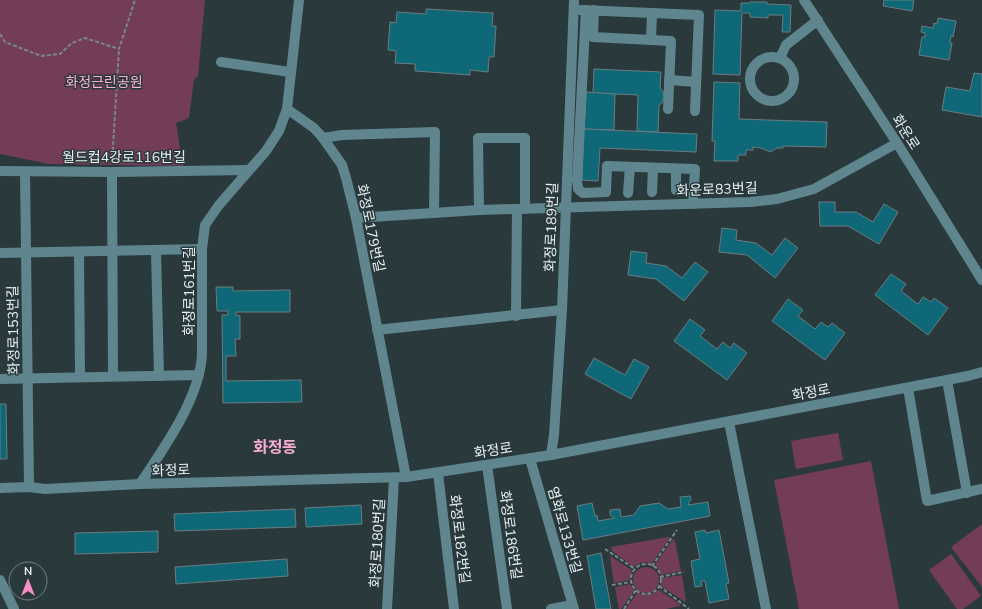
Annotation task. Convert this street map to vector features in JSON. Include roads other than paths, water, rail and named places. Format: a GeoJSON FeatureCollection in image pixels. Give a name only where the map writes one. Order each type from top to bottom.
{"type":"FeatureCollection","features":[{"type":"Feature","properties":{"kind":"street"},"geometry":{"type":"LineString","coordinates":[[287,109],[299,0]]}},
{"type":"Feature","properties":{"kind":"street","name":"화운로"},"geometry":{"type":"LineString","coordinates":[[804,0],[897,144],[982,280]]}},
{"type":"Feature","properties":{"kind":"street"},"geometry":{"type":"LineString","coordinates":[[574,5],[590,10],[699,15],[695,111]]}},
{"type":"Feature","properties":{"kind":"street","name":"화정로189번길"},"geometry":{"type":"LineString","coordinates":[[551,455],[554,435],[562,310],[574,5]]}},
{"type":"Feature","properties":{"kind":"street"},"geometry":{"type":"LineString","coordinates":[[590,10],[593,37],[671,41],[668,109]]}},
{"type":"Feature","properties":{"kind":"street"},"geometry":{"type":"LineString","coordinates":[[590,10],[577,180],[578,189],[583,193],[606,192],[607,166],[695,169],[693,204]]}},
{"type":"Feature","properties":{"kind":"street"},"geometry":{"type":"LineString","coordinates":[[651,40],[652,13]]}},
{"type":"Feature","properties":{"kind":"street"},"geometry":{"type":"LineString","coordinates":[[780,58],[786,45],[818,20]]}},
{"type":"Feature","properties":{"kind":"street"},"geometry":{"type":"LineString","coordinates":[[772,56],[780,58],[790,65],[793,71],[794,84],[791,90],[782,99],[770,101],[762,99],[751,89],[749,81],[753,67],[764,57],[772,56]]}},
{"type":"Feature","properties":{"kind":"street"},"geometry":{"type":"LineString","coordinates":[[221,62],[290,72]]}},
{"type":"Feature","properties":{"kind":"street"},"geometry":{"type":"LineString","coordinates":[[669,80],[696,82]]}},
{"type":"Feature","properties":{"kind":"street","name":"화정로179번길"},"geometry":{"type":"LineString","coordinates":[[287,109],[314,128],[342,165],[356,218],[406,477]]}},
{"type":"Feature","properties":{"kind":"street","name":"화정로161번길"},"geometry":{"type":"LineString","coordinates":[[140,484],[183,414],[193,395],[199,375],[202,354],[202,249],[205,225],[219,205],[266,151],[279,131],[287,109]]}},
{"type":"Feature","properties":{"kind":"street"},"geometry":{"type":"LineString","coordinates":[[323,138],[342,135],[435,132],[434,213]]}},
{"type":"Feature","properties":{"kind":"street"},"geometry":{"type":"LineString","coordinates":[[479,210],[478,138],[525,138],[516,316]]}},
{"type":"Feature","properties":{"kind":"street","name":"화운로83번길"},"geometry":{"type":"LineString","coordinates":[[356,218],[479,210],[777,200],[814,190],[897,144]]}},
{"type":"Feature","properties":{"kind":"street"},"geometry":{"type":"LineString","coordinates":[[628,193],[630,167]]}},
{"type":"Feature","properties":{"kind":"street"},"geometry":{"type":"LineString","coordinates":[[652,192],[653,168]]}},
{"type":"Feature","properties":{"kind":"street"},"geometry":{"type":"LineString","coordinates":[[676,169],[676,190]]}},
{"type":"Feature","properties":{"kind":"street","name":"월드컵4강로116번길"},"geometry":{"type":"LineString","coordinates":[[0,171],[112,172],[249,170]]}},
{"type":"Feature","properties":{"kind":"street","name":"화정로153번길"},"geometry":{"type":"LineString","coordinates":[[25,172],[29,487]]}},
{"type":"Feature","properties":{"kind":"street"},"geometry":{"type":"LineString","coordinates":[[112,172],[111,252],[113,376]]}},
{"type":"Feature","properties":{"kind":"street"},"geometry":{"type":"LineString","coordinates":[[0,253],[202,249]]}},
{"type":"Feature","properties":{"kind":"street"},"geometry":{"type":"LineString","coordinates":[[156,251],[159,376]]}},
{"type":"Feature","properties":{"kind":"street"},"geometry":{"type":"LineString","coordinates":[[79,252],[80,377]]}},
{"type":"Feature","properties":{"kind":"street"},"geometry":{"type":"LineString","coordinates":[[377,330],[562,310]]}},
{"type":"Feature","properties":{"kind":"street"},"geometry":{"type":"LineString","coordinates":[[968,376],[982,367]]}},
{"type":"Feature","properties":{"kind":"street","name":"화정로"},"geometry":{"type":"LineString","coordinates":[[0,488],[29,487],[46,489],[140,484],[406,477],[530,459],[908,388],[982,372]]}},
{"type":"Feature","properties":{"kind":"street"},"geometry":{"type":"LineString","coordinates":[[0,379],[199,375]]}},
{"type":"Feature","properties":{"kind":"street"},"geometry":{"type":"LineString","coordinates":[[947,380],[967,493]]}},
{"type":"Feature","properties":{"kind":"street"},"geometry":{"type":"LineString","coordinates":[[908,388],[927,501],[982,489]]}},
{"type":"Feature","properties":{"kind":"street"},"geometry":{"type":"LineString","coordinates":[[730,422],[766,609]]}},
{"type":"Feature","properties":{"kind":"street","name":"염화로133번길"},"geometry":{"type":"LineString","coordinates":[[530,459],[573,607]]}},
{"type":"Feature","properties":{"kind":"street","name":"화정로186번길"},"geometry":{"type":"LineString","coordinates":[[488,465],[507,609]]}},
{"type":"Feature","properties":{"kind":"street","name":"화정로182번길"},"geometry":{"type":"LineString","coordinates":[[438,473],[454,609]]}},
{"type":"Feature","properties":{"kind":"street","name":"화정로180번길"},"geometry":{"type":"LineString","coordinates":[[387,609],[394,478]]}},
{"type":"Feature","properties":{"kind":"street"},"geometry":{"type":"LineString","coordinates":[[0,580],[14,609]]}},
{"type":"Feature","properties":{"kind":"street"},"geometry":{"type":"LineString","coordinates":[[551,609],[573,607]]}},
{"type":"Feature","properties":{"kind":"district","name":"화정동"},"geometry":{"type":"Point","coordinates":[275,447]}},
{"type":"Feature","properties":{"kind":"park label","name":"화정근린공원"},"geometry":{"type":"Point","coordinates":[104,82]}}]}
